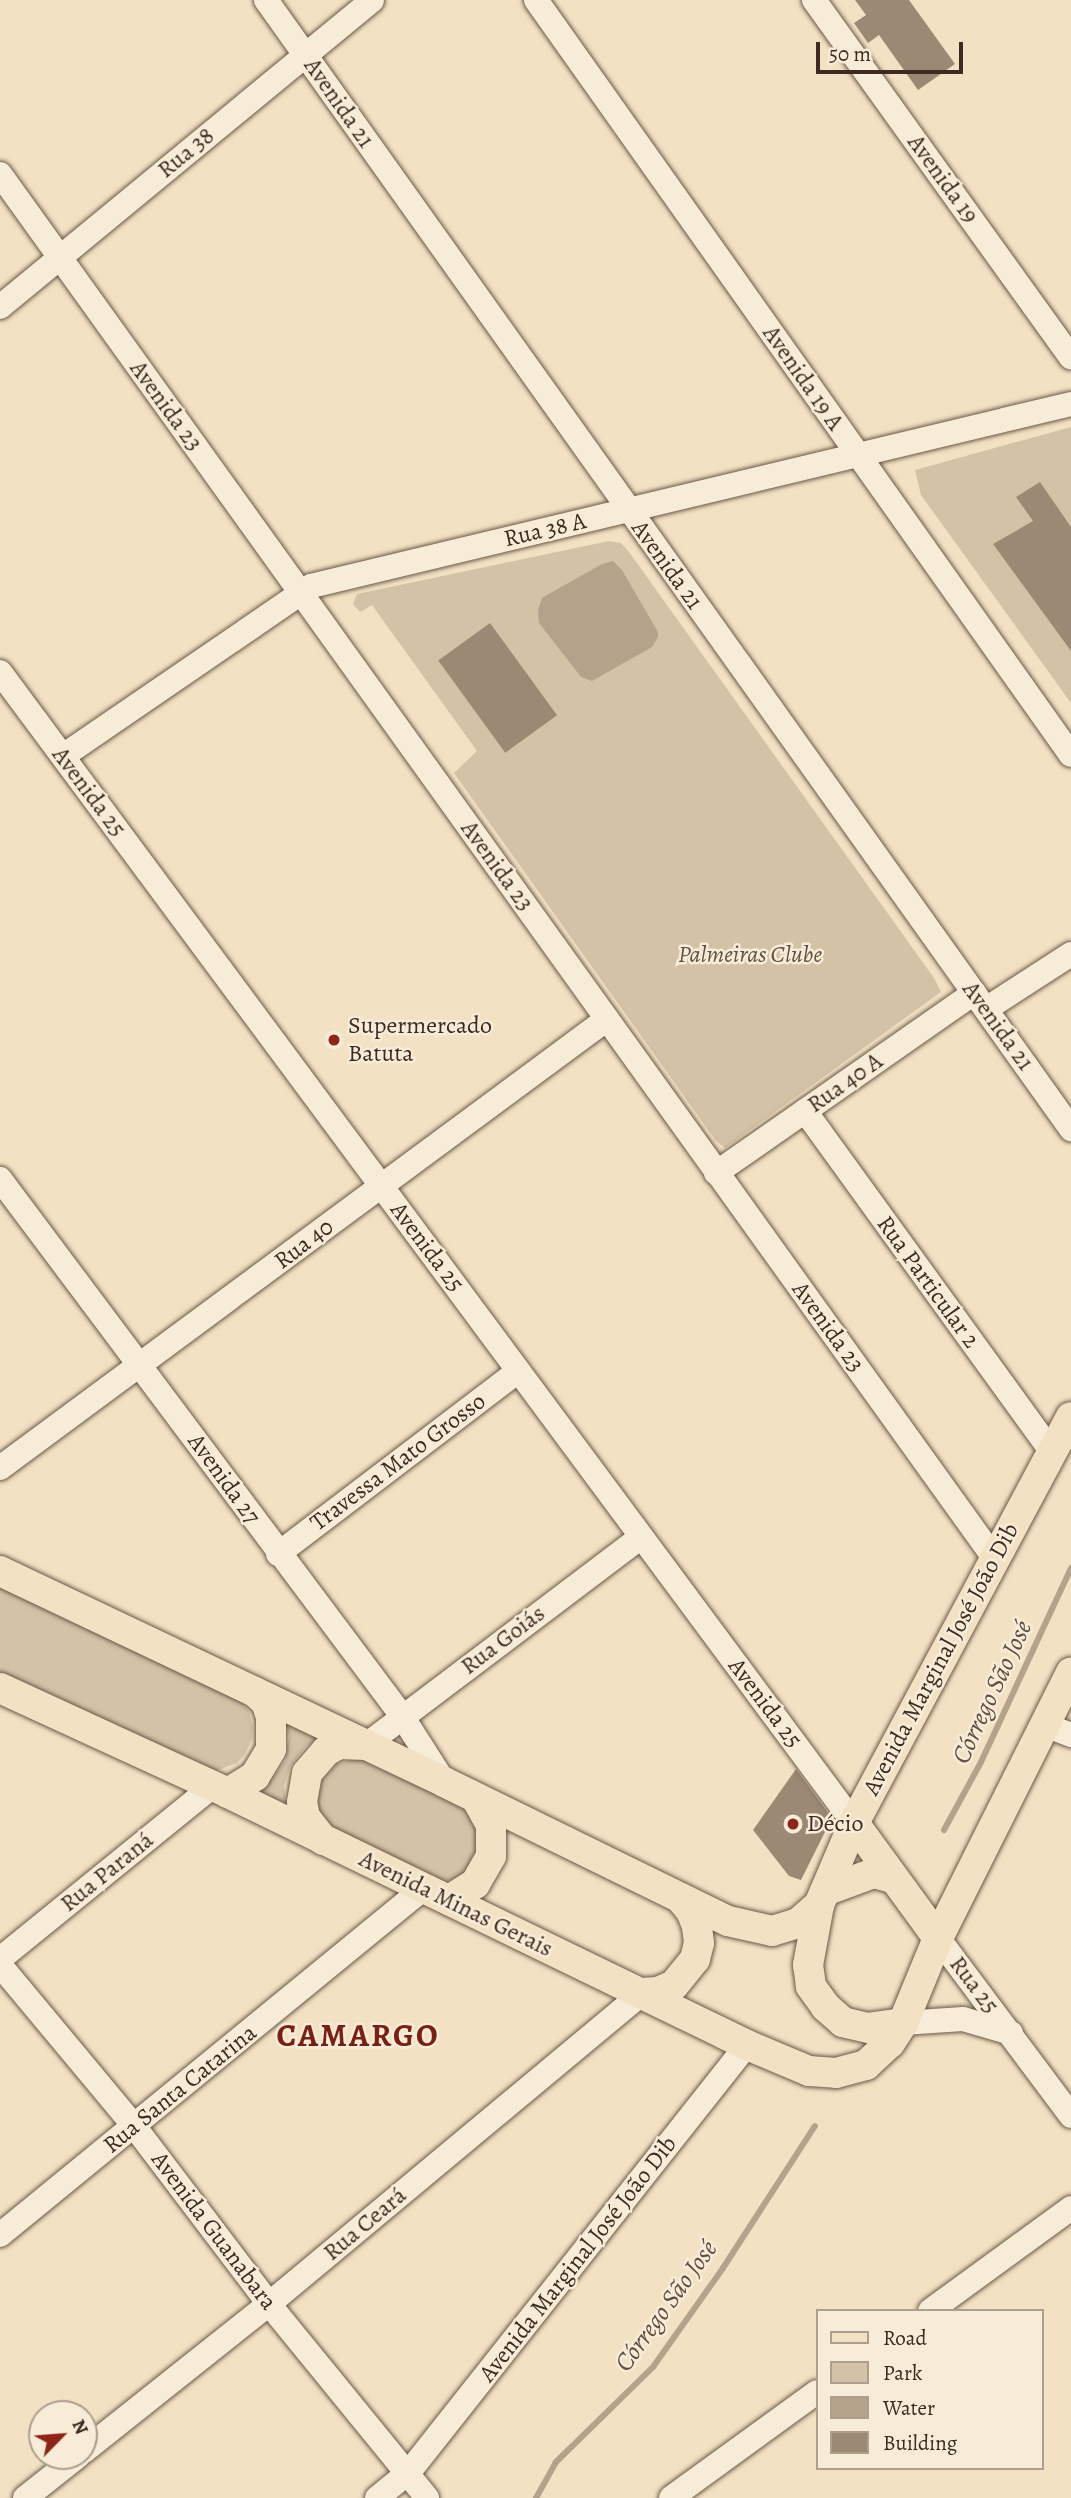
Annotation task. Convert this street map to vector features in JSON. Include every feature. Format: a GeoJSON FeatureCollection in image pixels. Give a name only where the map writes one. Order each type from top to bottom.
{"type":"FeatureCollection","features":[{"type":"Feature","properties":{"kind":"main road","name":"Avenida Marginal José João Dib"},"geometry":{"type":"LineString","coordinates":[[822,1898],[854,1823],[1071,1417]]}},
{"type":"Feature","properties":{"kind":"main road"},"geometry":{"type":"LineString","coordinates":[[0,1571],[728,1920],[772,1931],[798,1923],[822,1898],[874,1873],[893,1878]]}},
{"type":"Feature","properties":{"kind":"main road"},"geometry":{"type":"LineString","coordinates":[[822,1898],[808,1965],[811,1986],[843,2022],[868,2028],[904,2024],[938,1938],[1058,1730],[1071,1672]]}},
{"type":"Feature","properties":{"kind":"main road","name":"Avenida Minas Gerais"},"geometry":{"type":"LineString","coordinates":[[0,1688],[221,1789],[747,2045],[809,2071],[836,2073],[866,2065],[890,2043],[904,2024]]}},
{"type":"Feature","properties":{"kind":"main road"},"geometry":{"type":"LineString","coordinates":[[221,1789],[255,1776],[271,1749],[271,1717],[266,1702],[255,1692]]}},
{"type":"Feature","properties":{"kind":"main road"},"geometry":{"type":"LineString","coordinates":[[323,1840],[309,1823],[302,1802],[307,1773],[326,1751],[339,1744],[366,1745]]}},
{"type":"Feature","properties":{"kind":"main road"},"geometry":{"type":"LineString","coordinates":[[437,1894],[475,1884],[491,1856],[491,1825],[475,1798]]}},
{"type":"Feature","properties":{"kind":"main road"},"geometry":{"type":"LineString","coordinates":[[854,1823],[938,1938]]}},
{"type":"Feature","properties":{"kind":"main road"},"geometry":{"type":"LineString","coordinates":[[642,1993],[658,1992],[674,1985],[695,1959],[699,1943],[697,1926],[691,1911],[680,1898]]}},
{"type":"Feature","properties":{"kind":"street","name":"Avenida 21"},"geometry":{"type":"LineString","coordinates":[[266,0],[627,510],[1071,1129]]}},
{"type":"Feature","properties":{"kind":"street","name":"Rua 38"},"geometry":{"type":"LineString","coordinates":[[0,307],[372,0]]}},
{"type":"Feature","properties":{"kind":"street","name":"Avenida 19 A"},"geometry":{"type":"LineString","coordinates":[[536,0],[1071,755]]}},
{"type":"Feature","properties":{"kind":"street","name":"Avenida 19"},"geometry":{"type":"LineString","coordinates":[[814,0],[1071,357]]}},
{"type":"Feature","properties":{"kind":"street","name":"Avenida 23"},"geometry":{"type":"LineString","coordinates":[[0,174],[995,1559]]}},
{"type":"Feature","properties":{"kind":"street","name":"Rua 38 A"},"geometry":{"type":"LineString","coordinates":[[63,756],[311,586],[1071,404]]}},
{"type":"Feature","properties":{"kind":"street","name":"Avenida 25"},"geometry":{"type":"LineString","coordinates":[[0,672],[854,1823]]}},
{"type":"Feature","properties":{"kind":"street","name":"Rua 40 A"},"geometry":{"type":"LineString","coordinates":[[716,1173],[805,1111],[980,1001],[1071,954]]}},
{"type":"Feature","properties":{"kind":"street","name":"Rua 40"},"geometry":{"type":"LineString","coordinates":[[0,1468],[607,1019]]}},
{"type":"Feature","properties":{"kind":"street","name":"Rua Particular 2"},"geometry":{"type":"LineString","coordinates":[[805,1111],[1052,1452]]}},
{"type":"Feature","properties":{"kind":"street","name":"Avenida 27"},"geometry":{"type":"LineString","coordinates":[[0,1179],[278,1554],[402,1716],[444,1782]]}},
{"type":"Feature","properties":{"kind":"street","name":"Travessa Mato Grosso"},"geometry":{"type":"LineString","coordinates":[[278,1554],[519,1371]]}},
{"type":"Feature","properties":{"kind":"street","name":"Rua Goiás"},"geometry":{"type":"LineString","coordinates":[[366,1745],[641,1537]]}},
{"type":"Feature","properties":{"kind":"street","name":"Rua Paraná"},"geometry":{"type":"LineString","coordinates":[[0,1959],[221,1789]]}},
{"type":"Feature","properties":{"kind":"street","name":"Rua Santa Catarina"},"geometry":{"type":"LineString","coordinates":[[0,2235],[134,2126],[437,1894]]}},
{"type":"Feature","properties":{"kind":"street","name":"Rua 25"},"geometry":{"type":"LineString","coordinates":[[938,1938],[1011,2032],[1071,2116]]}},
{"type":"Feature","properties":{"kind":"street","name":"Avenida Guanabara"},"geometry":{"type":"LineString","coordinates":[[0,1965],[134,2126],[269,2304],[410,2472],[427,2498]]}},
{"type":"Feature","properties":{"kind":"street","name":"Rua Ceará"},"geometry":{"type":"LineString","coordinates":[[98,2440],[269,2304],[642,1993]]}},
{"type":"Feature","properties":{"kind":"street","name":"Rua 25"},"geometry":{"type":"LineString","coordinates":[[904,2024],[962,2020],[1011,2032]]}},
{"type":"Feature","properties":{"kind":"street","name":"Avenida Marginal José João Dib"},"geometry":{"type":"LineString","coordinates":[[377,2498],[410,2472],[747,2045]]}},
{"type":"Feature","properties":{"kind":"street"},"geometry":{"type":"LineString","coordinates":[[933,2309],[1071,2208]]}},
{"type":"Feature","properties":{"kind":"street"},"geometry":{"type":"LineString","coordinates":[[671,2498],[816,2393]]}},
{"type":"Feature","properties":{"kind":"street"},"geometry":{"type":"LineString","coordinates":[[25,2498],[60,2470]]}},
{"type":"Feature","properties":{"kind":"green space"},"geometry":{"type":"Polygon","coordinates":[[[1071,427],[1071,703],[921,495],[915,470],[1071,427]]]}},
{"type":"Feature","properties":{"kind":"green space","name":"Palmeiras Clube"},"geometry":{"type":"Polygon","coordinates":[[[609,541],[621,543],[629,552],[934,978],[941,992],[725,1148],[716,1141],[454,773],[477,751],[372,605],[360,612],[353,604],[357,594],[609,541]]]}},
{"type":"Feature","properties":{"kind":"green space"},"geometry":{"type":"Polygon","coordinates":[[[0,1585],[238,1697],[249,1711],[253,1727],[252,1739],[245,1754],[237,1763],[215,1771],[0,1675],[0,1585]]]}},
{"type":"Feature","properties":{"kind":"green space"},"geometry":{"type":"Polygon","coordinates":[[[284,1718],[321,1737],[305,1747],[290,1767],[284,1786],[287,1811],[252,1789],[274,1776],[285,1761],[289,1736],[284,1718]]]}},
{"type":"Feature","properties":{"kind":"green space"},"geometry":{"type":"Polygon","coordinates":[[[360,1758],[470,1808],[477,1816],[479,1860],[458,1879],[435,1882],[334,1834],[322,1821],[316,1804],[321,1781],[337,1764],[360,1758]]]}},
{"type":"Feature","properties":{"kind":"water"},"geometry":{"type":"Polygon","coordinates":[[[613,561],[622,570],[658,632],[658,637],[652,647],[592,681],[581,677],[539,623],[538,610],[542,598],[602,564],[613,561]]]}},
{"type":"Feature","properties":{"kind":"building"},"geometry":{"type":"Polygon","coordinates":[[[855,0],[909,0],[955,64],[918,90],[879,35],[868,43],[854,23],[866,15],[855,0]]]}},
{"type":"Feature","properties":{"kind":"building"},"geometry":{"type":"Polygon","coordinates":[[[1040,482],[1071,527],[1071,651],[993,544],[1033,521],[1016,497],[1040,482]]]}},
{"type":"Feature","properties":{"kind":"building"},"geometry":{"type":"Polygon","coordinates":[[[490,623],[557,715],[505,753],[438,661],[490,623]]]}},
{"type":"Feature","properties":{"kind":"building","name":"Décio"},"geometry":{"type":"Polygon","coordinates":[[[796,1769],[832,1818],[801,1880],[789,1876],[753,1830],[796,1769]]]}},
{"type":"Feature","properties":{"kind":"waterway","name":"Córrego São José"},"geometry":{"type":"LineString","coordinates":[[944,1830],[981,1762],[1071,1568]]}},
{"type":"Feature","properties":{"kind":"waterway","name":"Córrego São José"},"geometry":{"type":"LineString","coordinates":[[536,2498],[556,2462],[653,2367],[723,2268],[815,2126]]}},
{"type":"Feature","properties":{"kind":"place","name":"Supermercado Batuta"},"geometry":{"type":"Point","coordinates":[334,1040]}},
{"type":"Feature","properties":{"kind":"place","name":"Décio"},"geometry":{"type":"Point","coordinates":[793,1824]}},
{"type":"Feature","properties":{"kind":"district","name":"CAMARGO"},"geometry":{"type":"Point","coordinates":[358,2035]}}]}
